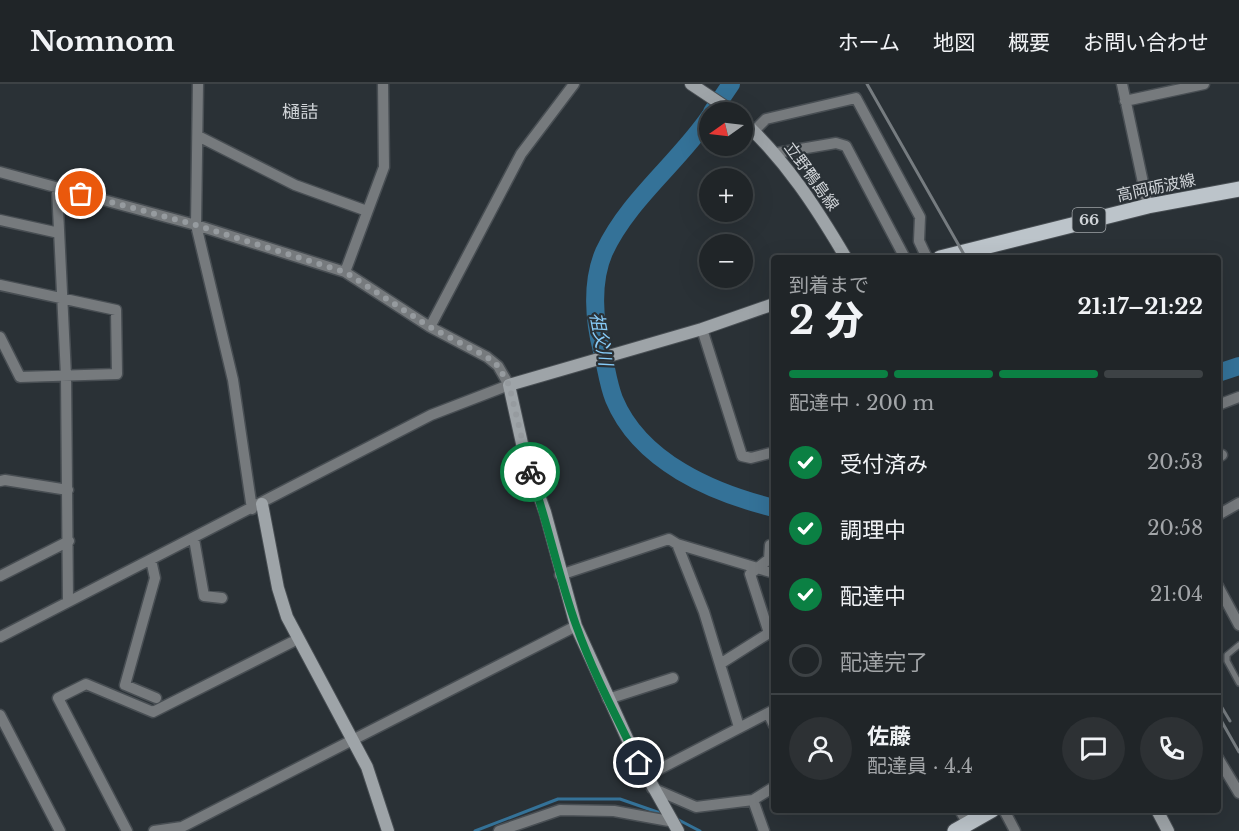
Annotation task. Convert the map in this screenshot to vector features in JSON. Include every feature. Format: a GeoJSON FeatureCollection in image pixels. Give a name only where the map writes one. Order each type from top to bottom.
{"type":"FeatureCollection","features":[{"type":"Feature","properties":{"kind":"main road","name":"高岡砺波線"},"geometry":{"type":"LineString","coordinates":[[952,255],[1192,193],[1239,189]]}},
{"type":"Feature","properties":{"kind":"main road"},"geometry":{"type":"LineString","coordinates":[[962,827],[987,813]]}},
{"type":"Feature","properties":{"kind":"street"},"geometry":{"type":"LineString","coordinates":[[198,84],[196,225],[233,380],[257,506],[287,617],[367,767],[388,831]]}},
{"type":"Feature","properties":{"kind":"street"},"geometry":{"type":"LineString","coordinates":[[345,272],[384,166],[383,84]]}},
{"type":"Feature","properties":{"kind":"street"},"geometry":{"type":"LineString","coordinates":[[430,327],[521,154],[574,84]]}},
{"type":"Feature","properties":{"kind":"street"},"geometry":{"type":"LineString","coordinates":[[691,84],[718,102]]}},
{"type":"Feature","properties":{"kind":"street"},"geometry":{"type":"LineString","coordinates":[[1122,84],[1148,206]]}},
{"type":"Feature","properties":{"kind":"street"},"geometry":{"type":"LineString","coordinates":[[1125,101],[1204,84]]}},
{"type":"Feature","properties":{"kind":"street"},"geometry":{"type":"LineString","coordinates":[[754,131],[766,119],[856,98],[920,217],[919,241],[926,255]]}},
{"type":"Feature","properties":{"kind":"street","name":"立野鴨島線"},"geometry":{"type":"LineString","coordinates":[[754,131],[777,153],[816,207],[844,255]]}},
{"type":"Feature","properties":{"kind":"street"},"geometry":{"type":"LineString","coordinates":[[198,136],[295,185],[367,210]]}},
{"type":"Feature","properties":{"kind":"street"},"geometry":{"type":"LineString","coordinates":[[777,153],[836,143],[846,146],[903,255]]}},
{"type":"Feature","properties":{"kind":"street"},"geometry":{"type":"LineString","coordinates":[[0,172],[196,225],[345,272],[430,327],[498,366],[509,385],[525,457],[545,512],[560,575],[576,626],[608,699],[649,782],[669,821],[678,831]]}},
{"type":"Feature","properties":{"kind":"street"},"geometry":{"type":"LineString","coordinates":[[57,188],[66,376],[68,602]]}},
{"type":"Feature","properties":{"kind":"street"},"geometry":{"type":"LineString","coordinates":[[0,220],[59,232]]}},
{"type":"Feature","properties":{"kind":"street"},"geometry":{"type":"LineString","coordinates":[[0,285],[116,310],[117,374],[20,377],[0,337]]}},
{"type":"Feature","properties":{"kind":"street"},"geometry":{"type":"LineString","coordinates":[[0,637],[431,416],[509,385],[702,329],[771,305]]}},
{"type":"Feature","properties":{"kind":"street"},"geometry":{"type":"LineString","coordinates":[[702,329],[742,456],[751,458],[771,453]]}},
{"type":"Feature","properties":{"kind":"street"},"geometry":{"type":"LineString","coordinates":[[1221,404],[1239,397]]}},
{"type":"Feature","properties":{"kind":"street"},"geometry":{"type":"LineString","coordinates":[[0,481],[68,490]]}},
{"type":"Feature","properties":{"kind":"street"},"geometry":{"type":"LineString","coordinates":[[1221,513],[1239,503]]}},
{"type":"Feature","properties":{"kind":"street"},"geometry":{"type":"LineString","coordinates":[[194,539],[204,596],[222,598]]}},
{"type":"Feature","properties":{"kind":"street"},"geometry":{"type":"LineString","coordinates":[[560,575],[669,539],[677,544],[771,572]]}},
{"type":"Feature","properties":{"kind":"street"},"geometry":{"type":"LineString","coordinates":[[0,576],[69,541]]}},
{"type":"Feature","properties":{"kind":"street"},"geometry":{"type":"LineString","coordinates":[[677,544],[704,612],[739,727]]}},
{"type":"Feature","properties":{"kind":"street"},"geometry":{"type":"LineString","coordinates":[[720,664],[769,633],[750,574],[769,559],[770,545]]}},
{"type":"Feature","properties":{"kind":"street"},"geometry":{"type":"LineString","coordinates":[[151,560],[155,578],[125,685],[156,698]]}},
{"type":"Feature","properties":{"kind":"street"},"geometry":{"type":"LineString","coordinates":[[1221,590],[1234,605],[1239,625]]}},
{"type":"Feature","properties":{"kind":"street"},"geometry":{"type":"LineString","coordinates":[[154,831],[182,827],[576,626]]}},
{"type":"Feature","properties":{"kind":"street"},"geometry":{"type":"LineString","coordinates":[[127,831],[58,698],[86,684],[153,712],[292,642]]}},
{"type":"Feature","properties":{"kind":"street"},"geometry":{"type":"LineString","coordinates":[[608,699],[673,678]]}},
{"type":"Feature","properties":{"kind":"street"},"geometry":{"type":"LineString","coordinates":[[649,782],[739,727],[771,712]]}},
{"type":"Feature","properties":{"kind":"street"},"geometry":{"type":"LineString","coordinates":[[0,715],[60,831]]}},
{"type":"Feature","properties":{"kind":"street"},"geometry":{"type":"LineString","coordinates":[[1221,763],[1239,793]]}},
{"type":"Feature","properties":{"kind":"street"},"geometry":{"type":"LineString","coordinates":[[649,782],[696,807],[753,800],[771,789]]}},
{"type":"Feature","properties":{"kind":"street"},"geometry":{"type":"LineString","coordinates":[[753,800],[764,831]]}},
{"type":"Feature","properties":{"kind":"street"},"geometry":{"type":"LineString","coordinates":[[498,831],[560,810],[614,811],[669,821]]}},
{"type":"Feature","properties":{"kind":"street"},"geometry":{"type":"LineString","coordinates":[[1006,813],[1015,831]]}},
{"type":"Feature","properties":{"kind":"street"},"geometry":{"type":"LineString","coordinates":[[1158,813],[1168,831]]}},
{"type":"Feature","properties":{"kind":"lane"},"geometry":{"type":"LineString","coordinates":[[1239,645],[1227,655],[1227,661],[1239,683]]}},
{"type":"Feature","properties":{"kind":"waterway","name":"祖父川"},"geometry":{"type":"LineString","coordinates":[[719,102],[731,84]]}},
{"type":"Feature","properties":{"kind":"waterway","name":"祖父川"},"geometry":{"type":"LineString","coordinates":[[699,130],[626,215],[604,252],[597,276],[595,302],[599,339],[614,399],[626,421],[641,440],[681,472],[703,484],[771,507]]}},
{"type":"Feature","properties":{"kind":"waterway","name":"祖父川"},"geometry":{"type":"LineString","coordinates":[[1221,372],[1239,366]]}},
{"type":"Feature","properties":{"kind":"waterway"},"geometry":{"type":"LineString","coordinates":[[475,831],[558,799],[620,799],[663,814]]}},
{"type":"Feature","properties":{"kind":"waterway"},"geometry":{"type":"LineString","coordinates":[[675,818],[700,831]]}},
{"type":"Feature","properties":{"kind":"railway"},"geometry":{"type":"LineString","coordinates":[[867,84],[964,255]]}},
{"type":"Feature","properties":{"kind":"railway"},"geometry":{"type":"LineString","coordinates":[[1221,706],[1230,721]]}},
{"type":"Feature","properties":{"kind":"railway"},"geometry":{"type":"LineString","coordinates":[[1221,720],[1239,752]]}},
{"type":"Feature","properties":{"kind":"way so far"},"geometry":{"type":"LineString","coordinates":[[81,194],[196,225],[345,272],[430,327],[487,357],[498,366],[509,385],[530,472]]}},
{"type":"Feature","properties":{"kind":"district","name":"樋詰"},"geometry":{"type":"Point","coordinates":[300,112]}},
{"type":"Feature","properties":{"kind":"route"},"geometry":{"type":"LineString","coordinates":[[530,472],[545,512],[560,575],[576,626],[639,763]]}}]}
